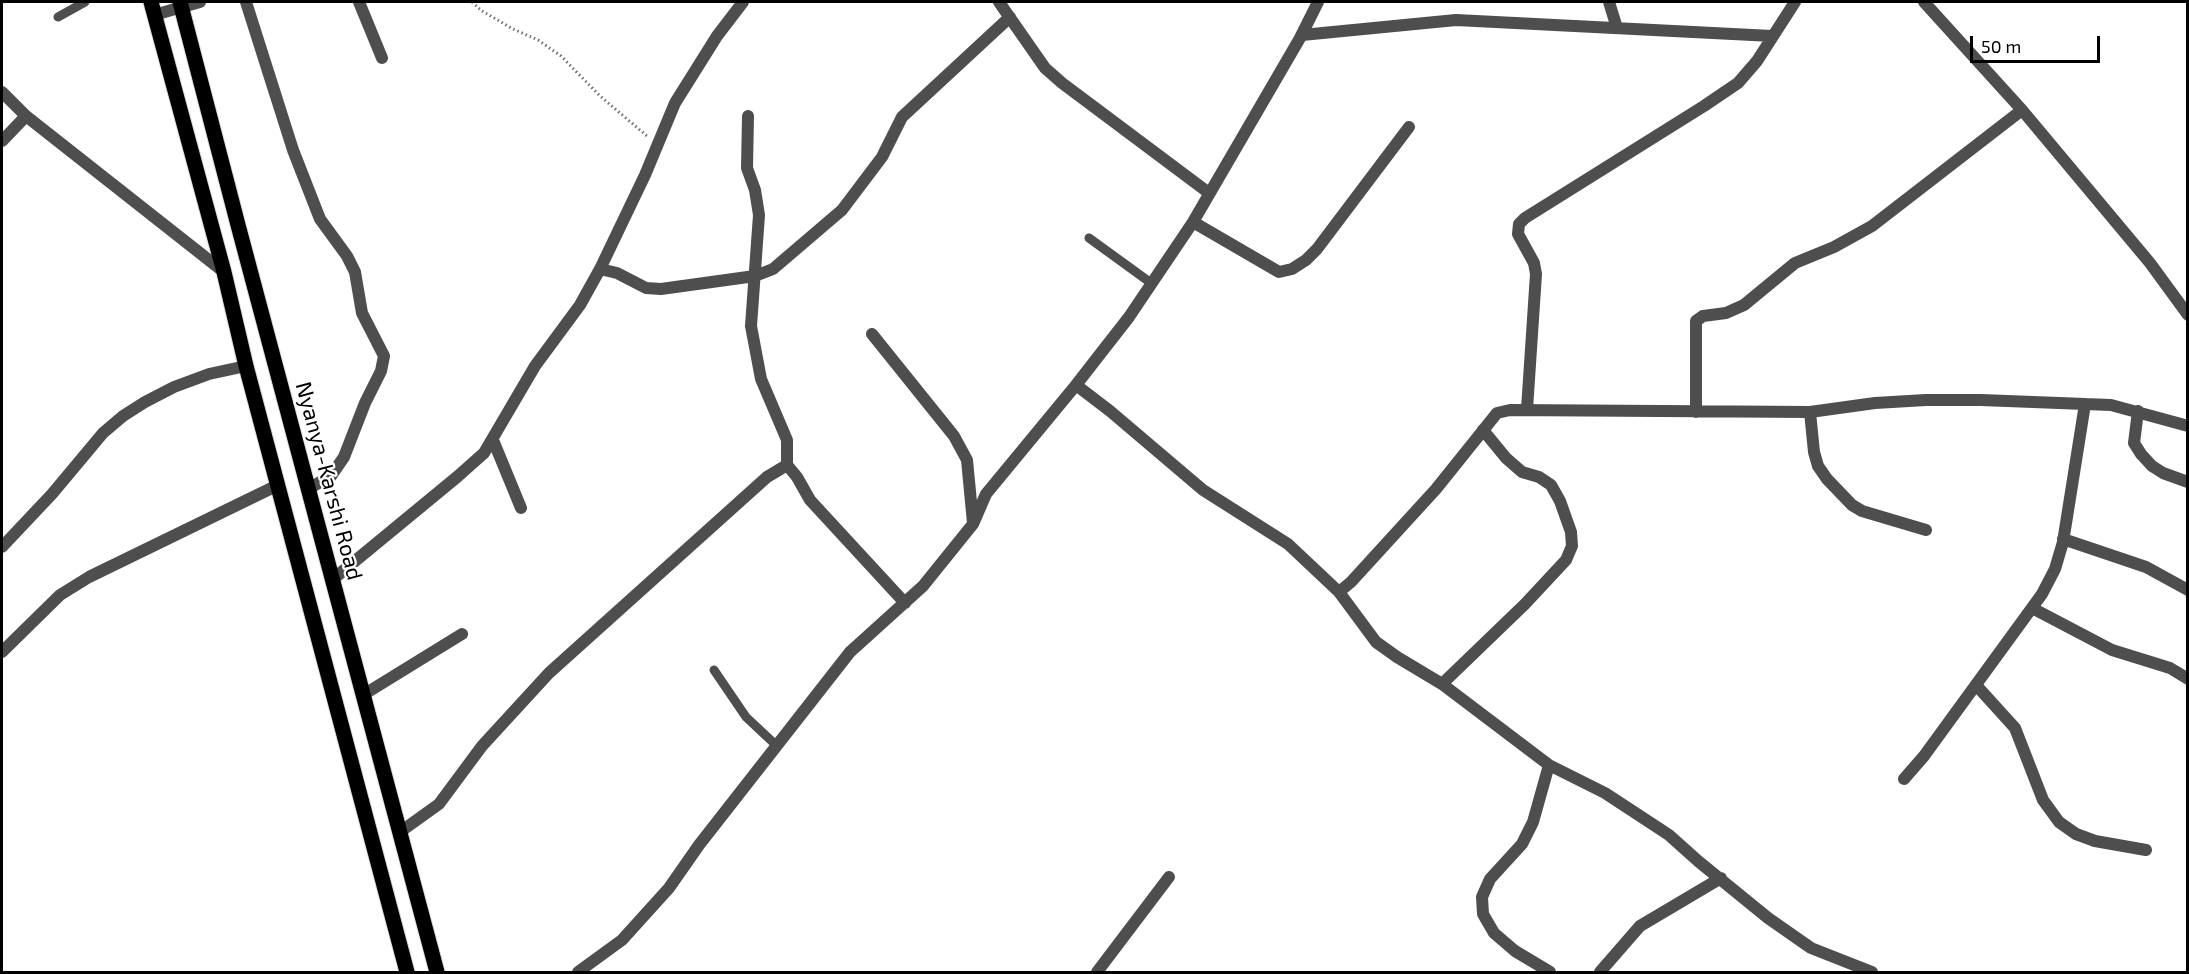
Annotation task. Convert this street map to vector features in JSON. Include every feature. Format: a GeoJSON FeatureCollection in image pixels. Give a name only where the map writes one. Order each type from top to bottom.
{"type":"FeatureCollection","features":[{"type":"Feature","properties":{"kind":"main road","name":"Nyanya-Karshi Road"},"geometry":{"type":"LineString","coordinates":[[181,4],[437,972]]}},
{"type":"Feature","properties":{"kind":"main road"},"geometry":{"type":"LineString","coordinates":[[153,8],[407,972]]}},
{"type":"Feature","properties":{"kind":"street"},"geometry":{"type":"LineString","coordinates":[[153,8],[200,2]]}},
{"type":"Feature","properties":{"kind":"street"},"geometry":{"type":"LineString","coordinates":[[246,2],[293,150],[320,219],[347,256],[355,272],[362,313],[384,356],[381,371],[365,402],[344,457],[331,476],[308,489]]}},
{"type":"Feature","properties":{"kind":"street"},"geometry":{"type":"LineString","coordinates":[[359,2],[382,58]]}},
{"type":"Feature","properties":{"kind":"street"},"geometry":{"type":"LineString","coordinates":[[332,579],[458,477],[484,453],[535,366],[580,305],[600,269],[645,175],[675,103],[717,36],[744,2]]}},
{"type":"Feature","properties":{"kind":"street"},"geometry":{"type":"LineString","coordinates":[[999,2],[1045,68],[1209,193]]}},
{"type":"Feature","properties":{"kind":"street"},"geometry":{"type":"LineString","coordinates":[[578,972],[622,940],[669,888],[699,845],[850,652],[923,586],[973,524],[986,494],[1129,317],[1193,222],[1302,35],[1318,2]]}},
{"type":"Feature","properties":{"kind":"street"},"geometry":{"type":"LineString","coordinates":[[1609,2],[1617,28]]}},
{"type":"Feature","properties":{"kind":"street"},"geometry":{"type":"LineString","coordinates":[[1527,409],[1536,274],[1534,263],[1518,234],[1519,225],[1525,218],[1738,83],[1757,61],[1795,2]]}},
{"type":"Feature","properties":{"kind":"street"},"geometry":{"type":"LineString","coordinates":[[1924,2],[2022,110],[2150,263],[2187,315]]}},
{"type":"Feature","properties":{"kind":"street"},"geometry":{"type":"LineString","coordinates":[[600,269],[617,273],[646,288],[661,289],[755,276],[773,269],[842,210],[882,157],[902,117],[1010,17]]}},
{"type":"Feature","properties":{"kind":"street"},"geometry":{"type":"LineString","coordinates":[[1302,35],[1456,20],[1772,36]]}},
{"type":"Feature","properties":{"kind":"street"},"geometry":{"type":"LineString","coordinates":[[2,92],[26,116],[224,272]]}},
{"type":"Feature","properties":{"kind":"street"},"geometry":{"type":"LineString","coordinates":[[1696,412],[1696,321],[1702,316],[1726,313],[1744,305],[1796,263],[1834,247],[1872,226],[2022,110]]}},
{"type":"Feature","properties":{"kind":"street"},"geometry":{"type":"LineString","coordinates":[[2,141],[26,116]]}},
{"type":"Feature","properties":{"kind":"street"},"geometry":{"type":"LineString","coordinates":[[747,116],[747,168],[755,190],[759,214],[751,326],[761,379],[787,440],[787,465],[810,500],[905,603]]}},
{"type":"Feature","properties":{"kind":"street"},"geometry":{"type":"LineString","coordinates":[[1193,222],[1279,272],[1292,269],[1317,249],[1409,127]]}},
{"type":"Feature","properties":{"kind":"street"},"geometry":{"type":"LineString","coordinates":[[872,334],[954,436],[966,460],[973,524]]}},
{"type":"Feature","properties":{"kind":"street"},"geometry":{"type":"LineString","coordinates":[[2,547],[52,494],[103,433],[123,416],[174,387],[209,374],[246,366]]}},
{"type":"Feature","properties":{"kind":"street"},"geometry":{"type":"LineString","coordinates":[[1076,385],[1203,490],[1288,544],[1339,592],[1376,642],[1442,684],[1549,765],[1605,793],[1669,835],[1768,918],[1811,948],[1872,972]]}},
{"type":"Feature","properties":{"kind":"street"},"geometry":{"type":"LineString","coordinates":[[1339,592],[1351,582],[1436,489],[1497,413],[1510,410],[1810,412],[1875,403],[1926,400],[2111,405],[2187,426]]}},
{"type":"Feature","properties":{"kind":"street"},"geometry":{"type":"LineString","coordinates":[[1904,779],[1924,756],[2032,608],[2055,569],[2063,539],[2085,404]]}},
{"type":"Feature","properties":{"kind":"street"},"geometry":{"type":"LineString","coordinates":[[2138,411],[2134,443],[2141,454],[2163,473],[2187,482]]}},
{"type":"Feature","properties":{"kind":"street"},"geometry":{"type":"LineString","coordinates":[[1810,412],[1814,452],[1818,466],[1852,505],[1862,511],[1926,530]]}},
{"type":"Feature","properties":{"kind":"street"},"geometry":{"type":"LineString","coordinates":[[1442,684],[1525,604],[1566,560],[1572,546],[1571,532],[1560,501],[1551,485],[1539,477],[1522,472],[1506,458],[1483,430]]}},
{"type":"Feature","properties":{"kind":"street"},"geometry":{"type":"LineString","coordinates":[[493,440],[521,508]]}},
{"type":"Feature","properties":{"kind":"street"},"geometry":{"type":"LineString","coordinates":[[400,832],[439,804],[482,746],[549,673],[767,477],[787,465]]}},
{"type":"Feature","properties":{"kind":"street"},"geometry":{"type":"LineString","coordinates":[[2,652],[60,595],[88,577],[278,485]]}},
{"type":"Feature","properties":{"kind":"street"},"geometry":{"type":"LineString","coordinates":[[2063,539],[2146,567],[2187,590]]}},
{"type":"Feature","properties":{"kind":"street"},"geometry":{"type":"LineString","coordinates":[[2032,608],[2112,650],[2170,668],[2187,679]]}},
{"type":"Feature","properties":{"kind":"street"},"geometry":{"type":"LineString","coordinates":[[363,695],[462,634]]}},
{"type":"Feature","properties":{"kind":"street"},"geometry":{"type":"LineString","coordinates":[[1976,685],[2015,728],[2043,800],[2059,822],[2076,834],[2094,841],[2146,850]]}},
{"type":"Feature","properties":{"kind":"street"},"geometry":{"type":"LineString","coordinates":[[1549,765],[1533,822],[1522,844],[1490,879],[1482,897],[1482,906],[1483,914],[1494,933],[1515,951],[1550,972]]}},
{"type":"Feature","properties":{"kind":"street"},"geometry":{"type":"LineString","coordinates":[[1097,972],[1169,877]]}},
{"type":"Feature","properties":{"kind":"street"},"geometry":{"type":"LineString","coordinates":[[1600,972],[1640,926],[1721,878]]}},
{"type":"Feature","properties":{"kind":"lane"},"geometry":{"type":"LineString","coordinates":[[58,17],[84,2]]}},
{"type":"Feature","properties":{"kind":"lane"},"geometry":{"type":"LineString","coordinates":[[1089,238],[1151,283]]}},
{"type":"Feature","properties":{"kind":"lane"},"geometry":{"type":"LineString","coordinates":[[714,670],[746,717],[777,746]]}},
{"type":"Feature","properties":{"kind":"path"},"geometry":{"type":"LineString","coordinates":[[472,2],[482,11],[538,40],[561,56],[600,96],[657,144]]}}]}
